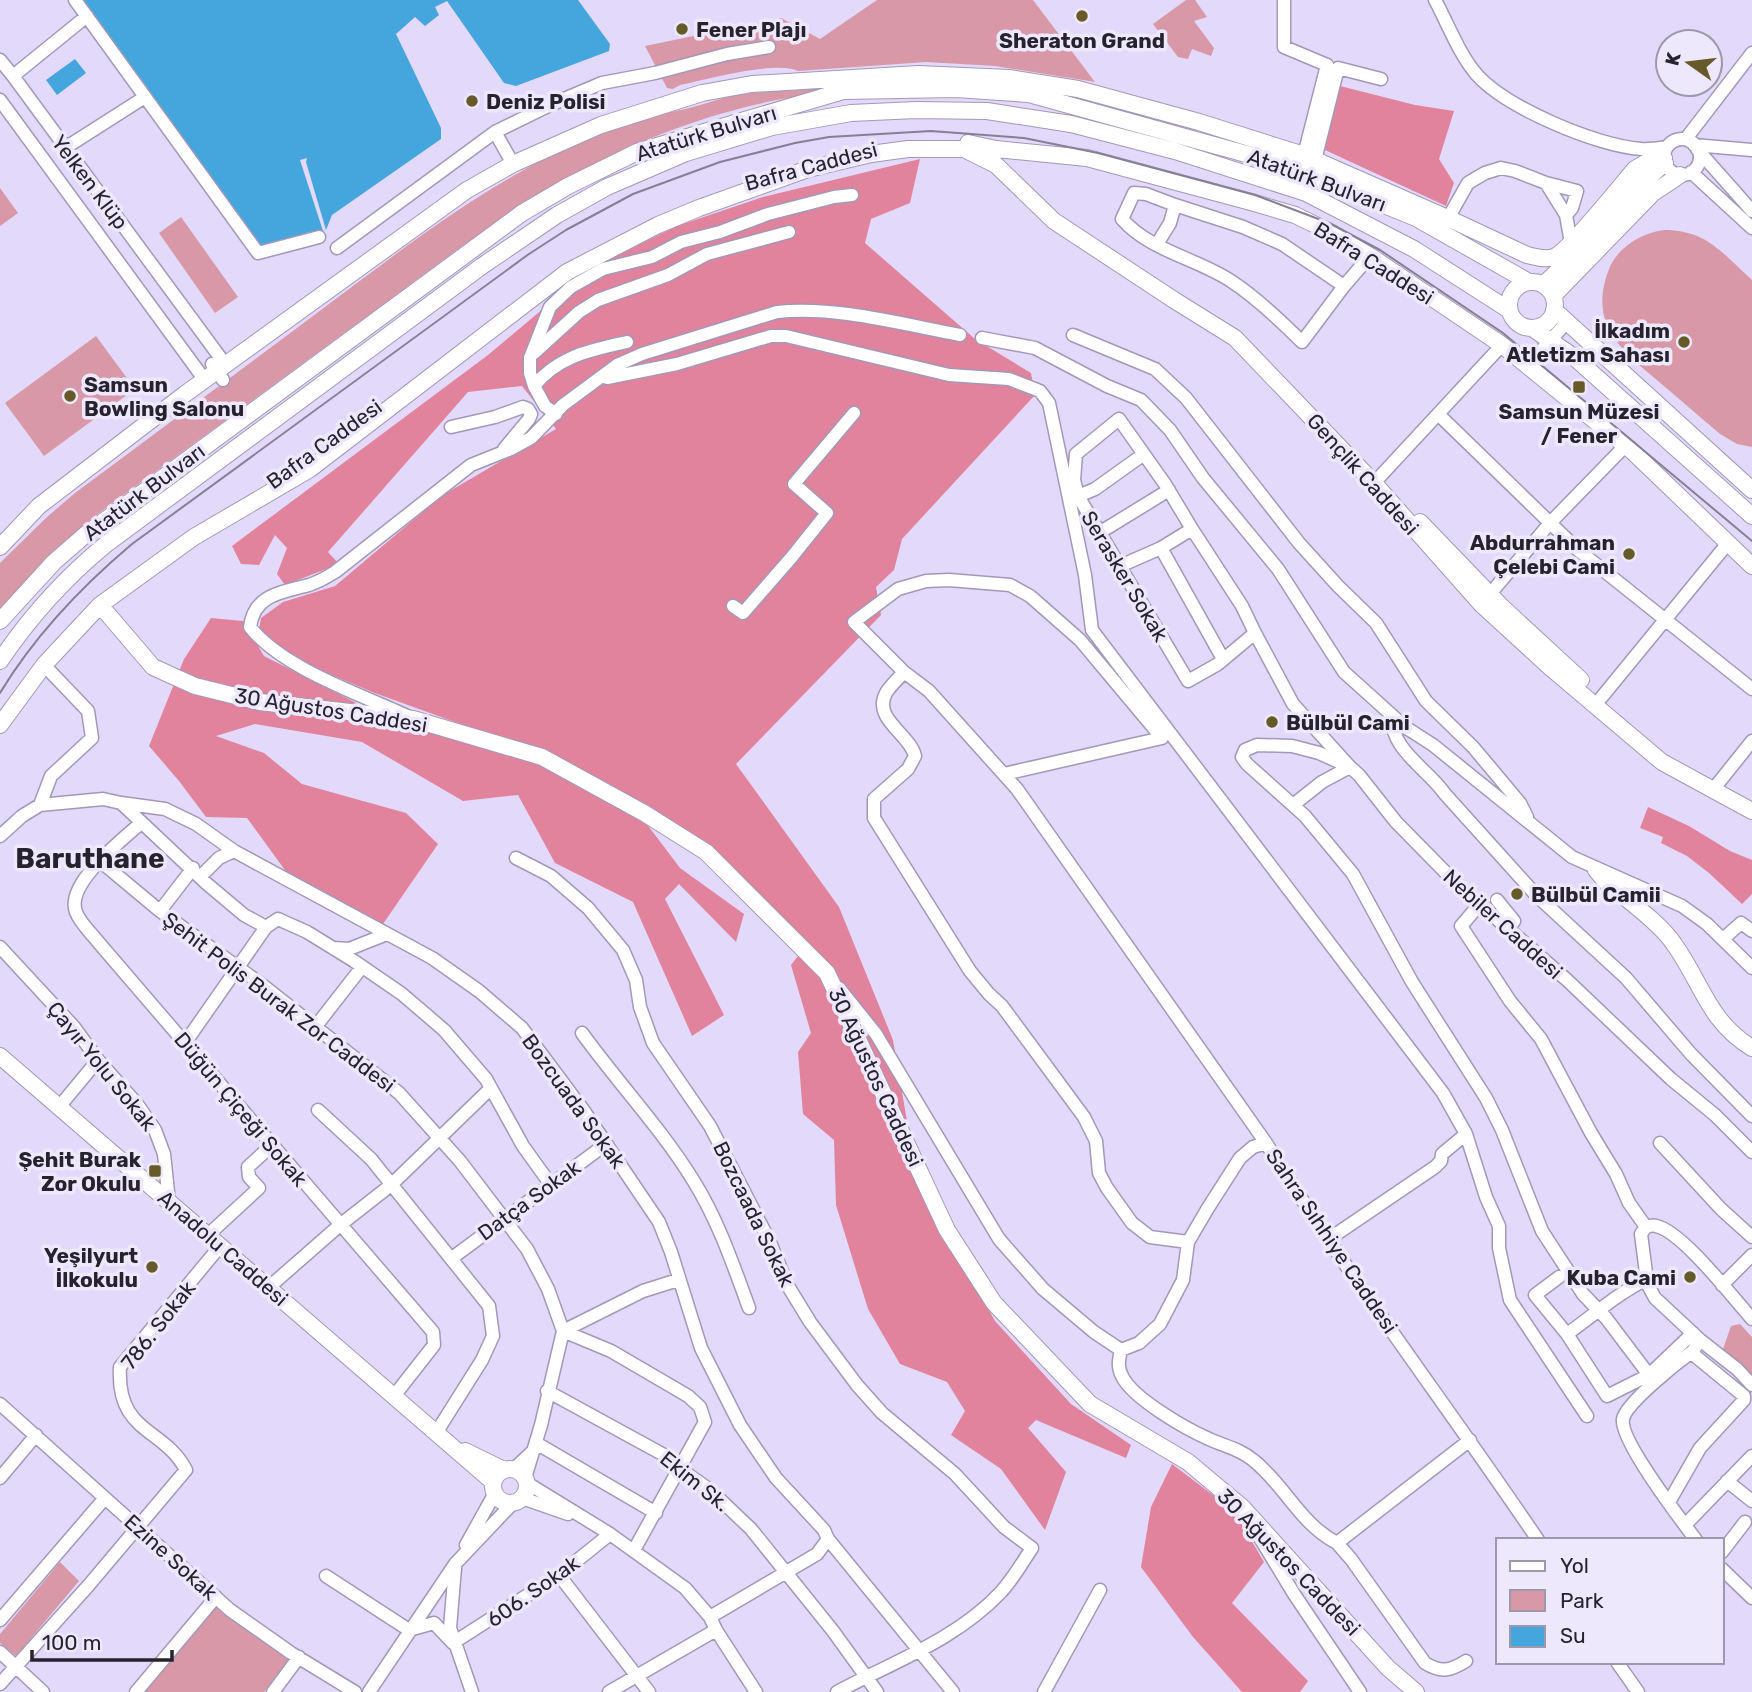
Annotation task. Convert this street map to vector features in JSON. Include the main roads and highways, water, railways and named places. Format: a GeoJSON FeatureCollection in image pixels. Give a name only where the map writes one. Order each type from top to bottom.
{"type":"FeatureCollection","features":[{"type":"Feature","properties":{"kind":"main road"},"geometry":{"type":"LineString","coordinates":[[0,547],[40,507],[216,371],[467,190],[513,164],[601,125],[702,93],[759,82],[918,74],[1009,78],[1078,89],[1199,122],[1309,157],[1538,258],[1554,257],[1571,243],[1635,169],[1665,156],[1570,261],[1545,293],[1546,323],[1532,328]]}},
{"type":"Feature","properties":{"kind":"main road","name":"Atatürk Bulvarı"},"geometry":{"type":"LineString","coordinates":[[0,621],[54,562],[85,534],[522,213],[568,186],[637,152],[843,92],[956,89],[1029,94],[1286,164],[1416,218],[1545,293],[1567,322],[1752,490]]}},
{"type":"Feature","properties":{"kind":"main road","name":"Atatürk Bulvarı"},"geometry":{"type":"LineString","coordinates":[[0,661],[25,626],[53,594],[105,545],[525,236],[587,198],[636,173],[723,140],[772,127],[851,113],[987,111],[1071,124],[1175,151],[1306,193],[1414,249],[1509,310],[1517,323],[1532,328],[1574,357],[1752,516]]}},
{"type":"Feature","properties":{"kind":"main road","name":"Bafra Caddesi"},"geometry":{"type":"LineString","coordinates":[[0,711],[38,662],[97,601],[197,530],[309,460],[393,393],[566,264],[653,216],[783,169],[872,146],[948,141],[996,149],[1087,158],[1295,215],[1370,256],[1502,345],[1625,446],[1752,566]]}},
{"type":"Feature","properties":{"kind":"main road","name":"Bafra Caddesi"},"geometry":{"type":"LineString","coordinates":[[0,724],[44,665],[100,605],[194,537],[310,470],[567,272],[616,245],[699,208],[808,169],[908,149],[964,149]]}},
{"type":"Feature","properties":{"kind":"main road","name":"Gençlik Caddesi"},"geometry":{"type":"LineString","coordinates":[[964,149],[996,165],[1054,221],[1236,338],[1490,594],[1659,751],[1752,805]]}},
{"type":"Feature","properties":{"kind":"main road","name":"Gençlik Caddesi"},"geometry":{"type":"LineString","coordinates":[[996,149],[1028,188],[1060,220],[1238,333],[1377,480],[1481,604],[1552,669],[1662,762],[1752,811]]}},
{"type":"Feature","properties":{"kind":"main road"},"geometry":{"type":"LineString","coordinates":[[1545,293],[1653,192],[1685,174]]}},
{"type":"Feature","properties":{"kind":"main road"},"geometry":{"type":"LineString","coordinates":[[1416,218],[1529,266],[1570,261]]}},
{"type":"Feature","properties":{"kind":"main road"},"geometry":{"type":"LineString","coordinates":[[1509,310],[1515,288],[1545,293]]}},
{"type":"Feature","properties":{"kind":"main road","name":"30 Ağustos Caddesi"},"geometry":{"type":"LineString","coordinates":[[100,605],[153,667],[195,686],[260,702],[414,719],[542,757],[644,813],[706,852],[827,973],[947,1230],[994,1303],[1090,1405],[1188,1462],[1243,1508],[1388,1668],[1416,1692]]}},
{"type":"Feature","properties":{"kind":"main road"},"geometry":{"type":"LineString","coordinates":[[1596,870],[1673,942],[1718,1020],[1734,1037],[1752,1048]]}},
{"type":"Feature","properties":{"kind":"main road","name":"Anadolu Caddesi"},"geometry":{"type":"LineString","coordinates":[[0,1056],[441,1437],[512,1484]]}},
{"type":"Feature","properties":{"kind":"water"},"geometry":{"type":"Polygon","coordinates":[[[81,0],[578,0],[610,44],[609,51],[516,86],[504,83],[447,1],[435,7],[439,15],[425,26],[415,17],[396,34],[441,128],[441,139],[332,215],[326,230],[261,249],[81,0]]]}},
{"type":"Feature","properties":{"kind":"water"},"geometry":{"type":"Polygon","coordinates":[[[75,59],[86,73],[57,95],[46,80],[75,59]]]}},
{"type":"Feature","properties":{"kind":"tram line"},"geometry":{"type":"LineString","coordinates":[[0,693],[28,651],[60,613],[132,544],[529,254],[566,230],[633,194],[720,162],[829,137],[931,131],[1024,138],[1098,153],[1255,195],[1329,223],[1380,250],[1503,333],[1752,541]]}},
{"type":"Feature","properties":{"kind":"place","name":"Sheraton Grand"},"geometry":{"type":"Point","coordinates":[1082,16]}},
{"type":"Feature","properties":{"kind":"place","name":"Fener Plajı"},"geometry":{"type":"Point","coordinates":[682,29]}},
{"type":"Feature","properties":{"kind":"place","name":"Deniz Polisi"},"geometry":{"type":"Point","coordinates":[472,101]}},
{"type":"Feature","properties":{"kind":"place","name":"İlkadım Atletizm Sahası"},"geometry":{"type":"Point","coordinates":[1684,342]}},
{"type":"Feature","properties":{"kind":"place","name":"Samsun Müzesi / Fener"},"geometry":{"type":"Point","coordinates":[1579,387]}},
{"type":"Feature","properties":{"kind":"place","name":"Samsun Bowling Salonu"},"geometry":{"type":"Point","coordinates":[70,396]}},
{"type":"Feature","properties":{"kind":"place","name":"Abdurrahman Çelebi Cami"},"geometry":{"type":"Point","coordinates":[1629,554]}},
{"type":"Feature","properties":{"kind":"place","name":"Bülbül Cami"},"geometry":{"type":"Point","coordinates":[1272,722]}},
{"type":"Feature","properties":{"kind":"place","name":"Bülbül Camii"},"geometry":{"type":"Point","coordinates":[1517,894]}},
{"type":"Feature","properties":{"kind":"place","name":"Şehit Burak Zor Okulu"},"geometry":{"type":"Point","coordinates":[155,1171]}},
{"type":"Feature","properties":{"kind":"place","name":"Yeşilyurt İlkokulu"},"geometry":{"type":"Point","coordinates":[152,1267]}},
{"type":"Feature","properties":{"kind":"place","name":"Kuba Cami"},"geometry":{"type":"Point","coordinates":[1690,1277]}},
{"type":"Feature","properties":{"kind":"district","name":"Baruthane"},"geometry":{"type":"Point","coordinates":[90,858]}}]}
